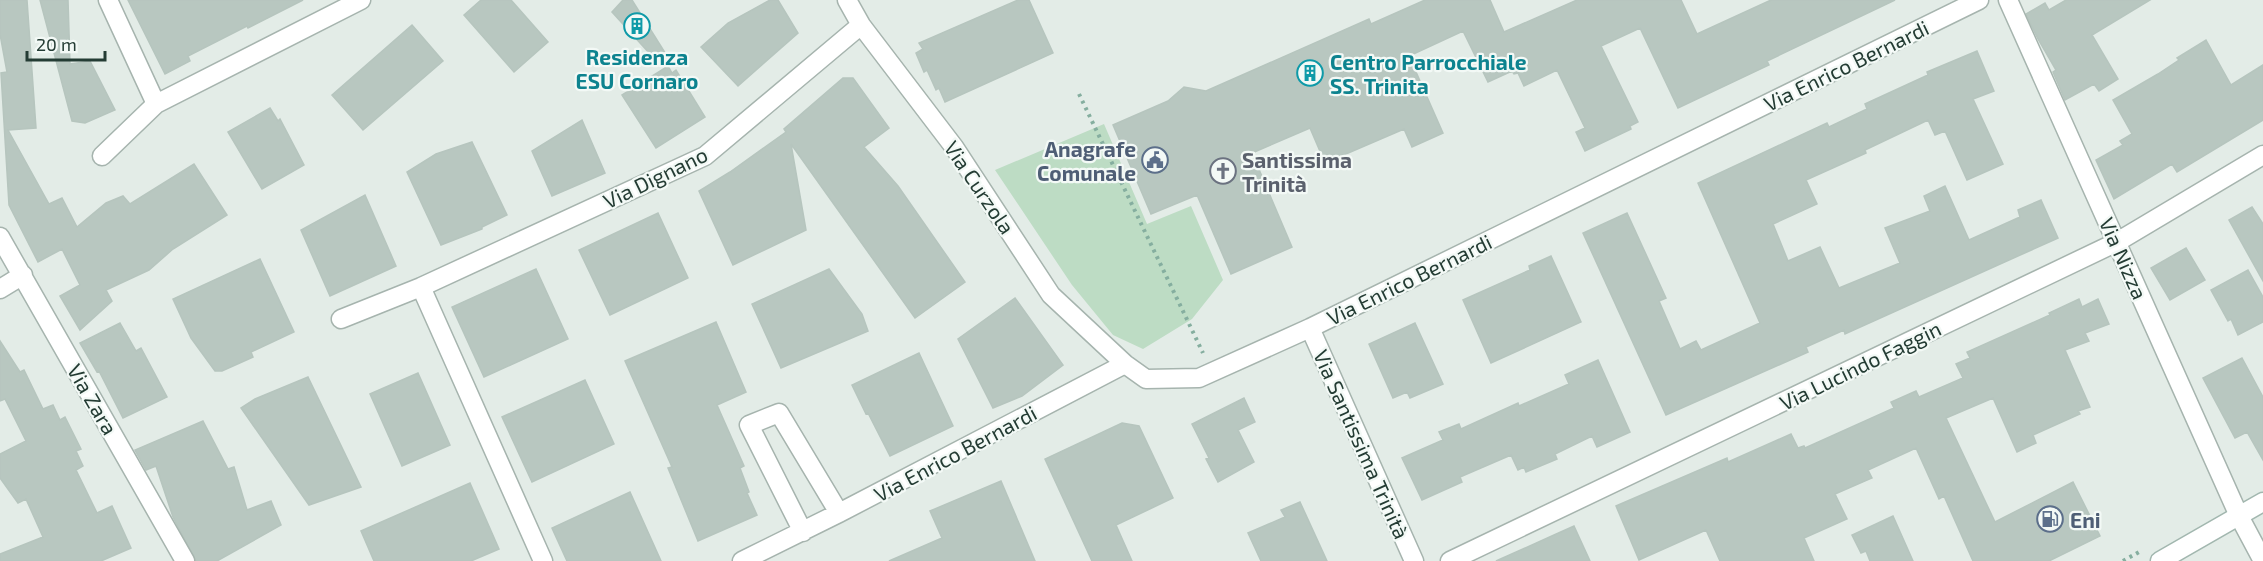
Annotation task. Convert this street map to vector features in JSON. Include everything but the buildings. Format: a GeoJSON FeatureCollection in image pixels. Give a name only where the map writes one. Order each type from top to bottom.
{"type":"FeatureCollection","features":[{"type":"Feature","properties":{"kind":"street"},"geometry":{"type":"LineString","coordinates":[[108,0],[156,104]]}},
{"type":"Feature","properties":{"kind":"street"},"geometry":{"type":"LineString","coordinates":[[102,156],[156,104],[361,0]]}},
{"type":"Feature","properties":{"kind":"street","name":"Via Curzola"},"geometry":{"type":"LineString","coordinates":[[847,0],[861,25],[954,147],[1051,295],[1125,364]]}},
{"type":"Feature","properties":{"kind":"street","name":"Via Enrico Bernardi"},"geometry":{"type":"LineString","coordinates":[[742,561],[803,532],[1125,364],[1146,379],[1199,378],[1310,328],[1979,0]]}},
{"type":"Feature","properties":{"kind":"street","name":"Via Nizza"},"geometry":{"type":"LineString","coordinates":[[2008,0],[2239,516],[2263,561]]}},
{"type":"Feature","properties":{"kind":"street","name":"Via Dignano"},"geometry":{"type":"LineString","coordinates":[[341,319],[421,287],[705,156],[861,25]]}},
{"type":"Feature","properties":{"kind":"street","name":"Via Lucindo Faggin"},"geometry":{"type":"LineString","coordinates":[[1450,561],[2117,242],[2263,155]]}},
{"type":"Feature","properties":{"kind":"street","name":"Via Zara"},"geometry":{"type":"LineString","coordinates":[[0,237],[184,561]]}},
{"type":"Feature","properties":{"kind":"street"},"geometry":{"type":"LineString","coordinates":[[0,289],[23,275]]}},
{"type":"Feature","properties":{"kind":"street"},"geometry":{"type":"LineString","coordinates":[[421,287],[543,561]]}},
{"type":"Feature","properties":{"kind":"street","name":"Via Santissima Trinità"},"geometry":{"type":"LineString","coordinates":[[1310,328],[1414,561]]}},
{"type":"Feature","properties":{"kind":"street"},"geometry":{"type":"LineString","coordinates":[[803,532],[749,425],[779,413],[839,513]]}},
{"type":"Feature","properties":{"kind":"street"},"geometry":{"type":"LineString","coordinates":[[2160,561],[2263,502]]}},
{"type":"Feature","properties":{"kind":"path"},"geometry":{"type":"LineString","coordinates":[[1079,94],[1212,372]]}},
{"type":"Feature","properties":{"kind":"green space"},"geometry":{"type":"Polygon","coordinates":[[[1104,124],[1147,224],[1191,206],[1223,280],[1192,319],[1143,349],[1113,335],[1072,285],[995,170],[1104,124]]]}},
{"type":"Feature","properties":{"kind":"place","name":"Residenza ESU Cornaro"},"geometry":{"type":"Point","coordinates":[637,26]}},
{"type":"Feature","properties":{"kind":"place","name":"Centro Parrocchiale SS. Trinita"},"geometry":{"type":"Point","coordinates":[1310,73]}},
{"type":"Feature","properties":{"kind":"place","name":"Anagrafe Comunale"},"geometry":{"type":"Point","coordinates":[1155,160]}},
{"type":"Feature","properties":{"kind":"place","name":"Santissima Trinità"},"geometry":{"type":"Point","coordinates":[1223,171]}},
{"type":"Feature","properties":{"kind":"place","name":"Eni"},"geometry":{"type":"Point","coordinates":[2050,519]}}]}
